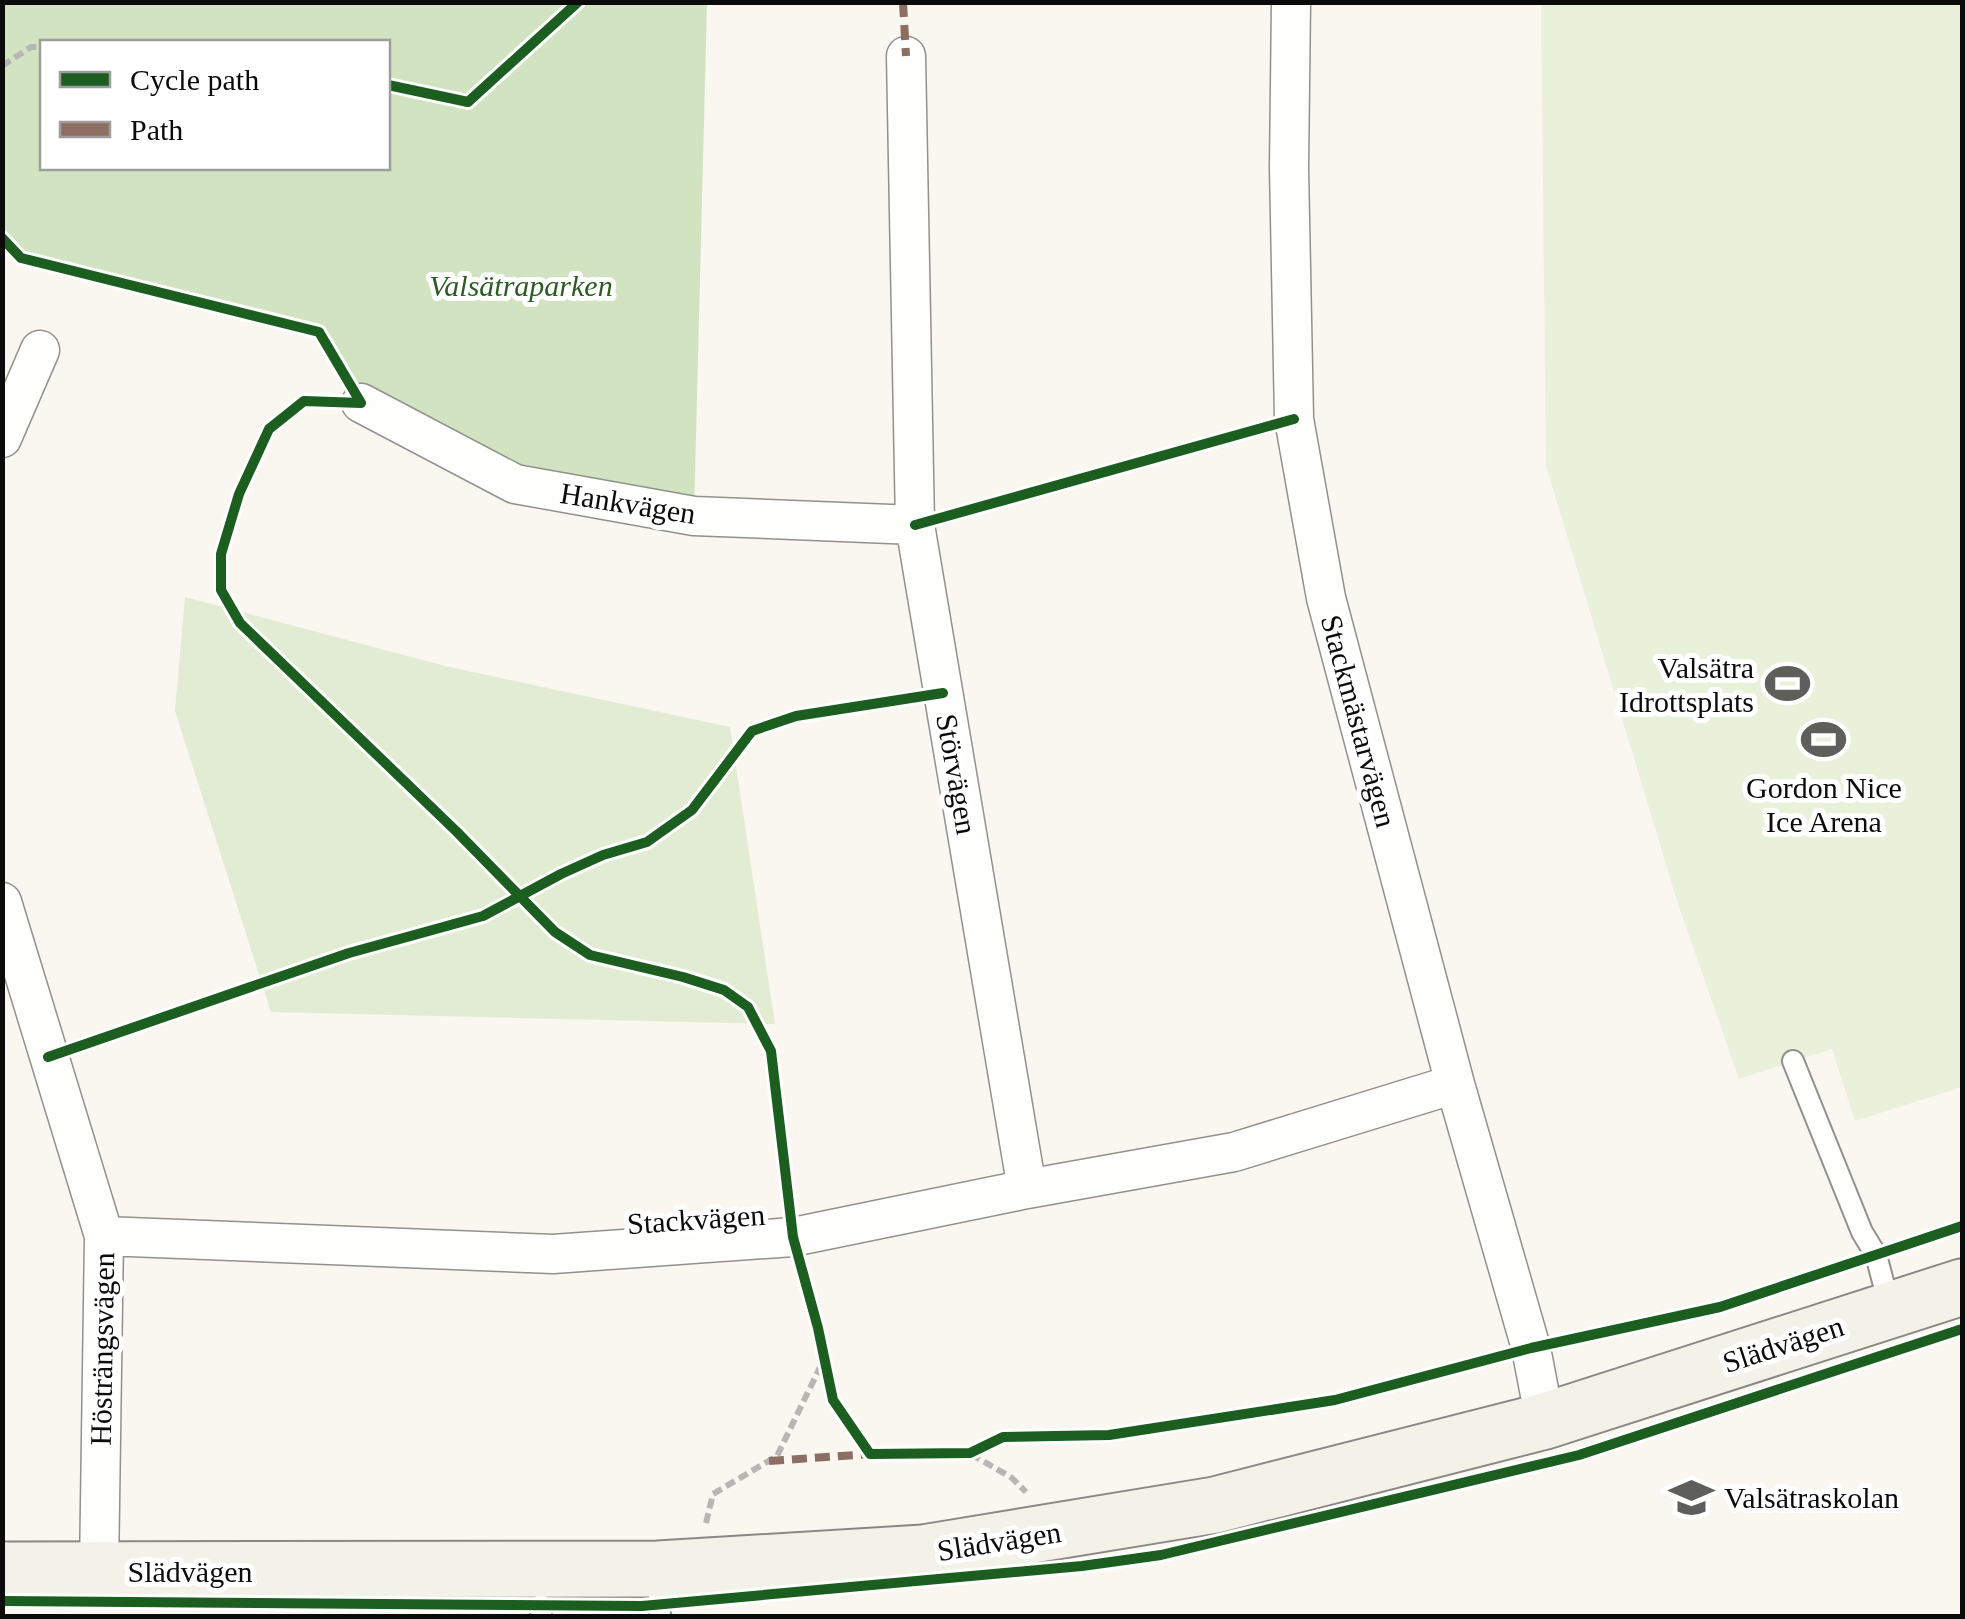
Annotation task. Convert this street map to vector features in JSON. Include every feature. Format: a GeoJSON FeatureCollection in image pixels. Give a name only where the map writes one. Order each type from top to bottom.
{"type":"FeatureCollection","features":[{"type":"Feature","properties":{"kind":"street","name":"Stackmästarvägen"},"geometry":{"type":"LineString","coordinates":[[1291,2],[1289,168],[1294,419],[1326,598],[1455,1084],[1531,1348],[1545,1421]]}},
{"type":"Feature","properties":{"kind":"street","name":"Störvägen"},"geometry":{"type":"LineString","coordinates":[[906,56],[915,525],[1027,1189]]}},
{"type":"Feature","properties":{"kind":"street"},"geometry":{"type":"LineString","coordinates":[[2,438],[40,350]]}},
{"type":"Feature","properties":{"kind":"street","name":"Hankvägen"},"geometry":{"type":"LineString","coordinates":[[361,403],[515,484],[694,516],[915,525]]}},
{"type":"Feature","properties":{"kind":"street","name":"Hösträngsvägen"},"geometry":{"type":"LineString","coordinates":[[2,902],[104,1236],[100,1571]]}},
{"type":"Feature","properties":{"kind":"street","name":"Stackvägen"},"geometry":{"type":"LineString","coordinates":[[104,1236],[553,1254],[793,1237],[1234,1152],[1455,1084]]}},
{"type":"Feature","properties":{"kind":"street","name":"Slädvägen"},"geometry":{"type":"LineString","coordinates":[[2,1570],[675,1584],[923,1553],[1215,1505],[1545,1421],[1962,1287]]}},
{"type":"Feature","properties":{"kind":"lane"},"geometry":{"type":"LineString","coordinates":[[1794,1062],[1862,1232],[1876,1255],[1891,1310]]}},
{"type":"Feature","properties":{"kind":"path"},"geometry":{"type":"LineString","coordinates":[[390,84],[468,102],[578,2]]}},
{"type":"Feature","properties":{"kind":"path"},"geometry":{"type":"LineString","coordinates":[[2,66],[31,47],[40,47]]}},
{"type":"Feature","properties":{"kind":"path"},"geometry":{"type":"LineString","coordinates":[[2,238],[21,258],[319,332],[361,403]]}},
{"type":"Feature","properties":{"kind":"path"},"geometry":{"type":"LineString","coordinates":[[361,403],[304,401],[269,429],[239,494],[221,554],[221,590],[240,623],[555,932],[590,955],[724,990],[748,1006],[771,1051],[793,1237],[834,1400],[870,1454],[970,1453],[1003,1438],[1109,1435],[1336,1400],[1531,1348],[1720,1307],[1962,1226]]}},
{"type":"Feature","properties":{"kind":"path"},"geometry":{"type":"LineString","coordinates":[[752,731],[796,716],[944,693]]}},
{"type":"Feature","properties":{"kind":"path"},"geometry":{"type":"LineString","coordinates":[[48,1057],[349,953],[484,916],[522,896]]}},
{"type":"Feature","properties":{"kind":"path"},"geometry":{"type":"LineString","coordinates":[[675,1584],[704,1534],[713,1494],[777,1456],[825,1358]]}},
{"type":"Feature","properties":{"kind":"green space","name":"Valsätraparken"},"geometry":{"type":"Polygon","coordinates":[[[3,3],[707,3],[694,516],[515,484],[361,403],[319,332],[21,258],[3,238],[3,3]]]}},
{"type":"Feature","properties":{"kind":"green space","name":"Valsätra Idrottsplats"},"geometry":{"type":"Polygon","coordinates":[[[1541,3],[1962,3],[1962,1087],[1855,1121],[1832,1049],[1739,1079],[1677,901],[1546,466],[1541,3]]]}},
{"type":"Feature","properties":{"kind":"green space"},"geometry":{"type":"Polygon","coordinates":[[[185,597],[449,667],[730,727],[775,1024],[271,1012],[175,711],[185,597]]]}},
{"type":"Feature","properties":{"kind":"marked path"},"geometry":{"type":"LineString","coordinates":[[903,2],[906,56]]}},
{"type":"Feature","properties":{"kind":"marked path"},"geometry":{"type":"LineString","coordinates":[[769,1461],[870,1454]]}},
{"type":"Feature","properties":{"kind":"cycle path"},"geometry":{"type":"LineString","coordinates":[[390,85],[468,102],[578,2]]}},
{"type":"Feature","properties":{"kind":"cycle path"},"geometry":{"type":"LineString","coordinates":[[2,238],[21,258],[319,332],[361,403]]}},
{"type":"Feature","properties":{"kind":"cycle path"},"geometry":{"type":"LineString","coordinates":[[361,403],[304,401],[269,429],[239,494],[221,554],[221,590],[240,623],[555,932],[590,955],[724,990],[748,1007],[771,1051],[793,1237],[833,1400],[870,1454],[970,1453],[1003,1437],[1109,1435],[1335,1400],[1531,1348],[1720,1307],[1962,1226]]}},
{"type":"Feature","properties":{"kind":"cycle path"},"geometry":{"type":"LineString","coordinates":[[915,525],[1294,419]]}},
{"type":"Feature","properties":{"kind":"cycle path"},"geometry":{"type":"LineString","coordinates":[[48,1057],[349,953],[483,916],[603,855],[647,842],[692,810],[752,731],[796,716],[943,693]]}},
{"type":"Feature","properties":{"kind":"cycle path"},"geometry":{"type":"LineString","coordinates":[[2,1601],[642,1606],[1082,1566],[1161,1555],[1579,1455],[1962,1329]]}},
{"type":"Feature","properties":{"kind":"place","name":"Valsätra Idrottsplats"},"geometry":{"type":"Point","coordinates":[1787,684]}},
{"type":"Feature","properties":{"kind":"place","name":"Gordon Nice Ice Arena"},"geometry":{"type":"Point","coordinates":[1824,740]}},
{"type":"Feature","properties":{"kind":"place","name":"Valsätraskolan"},"geometry":{"type":"Point","coordinates":[1691,1497]}}]}
